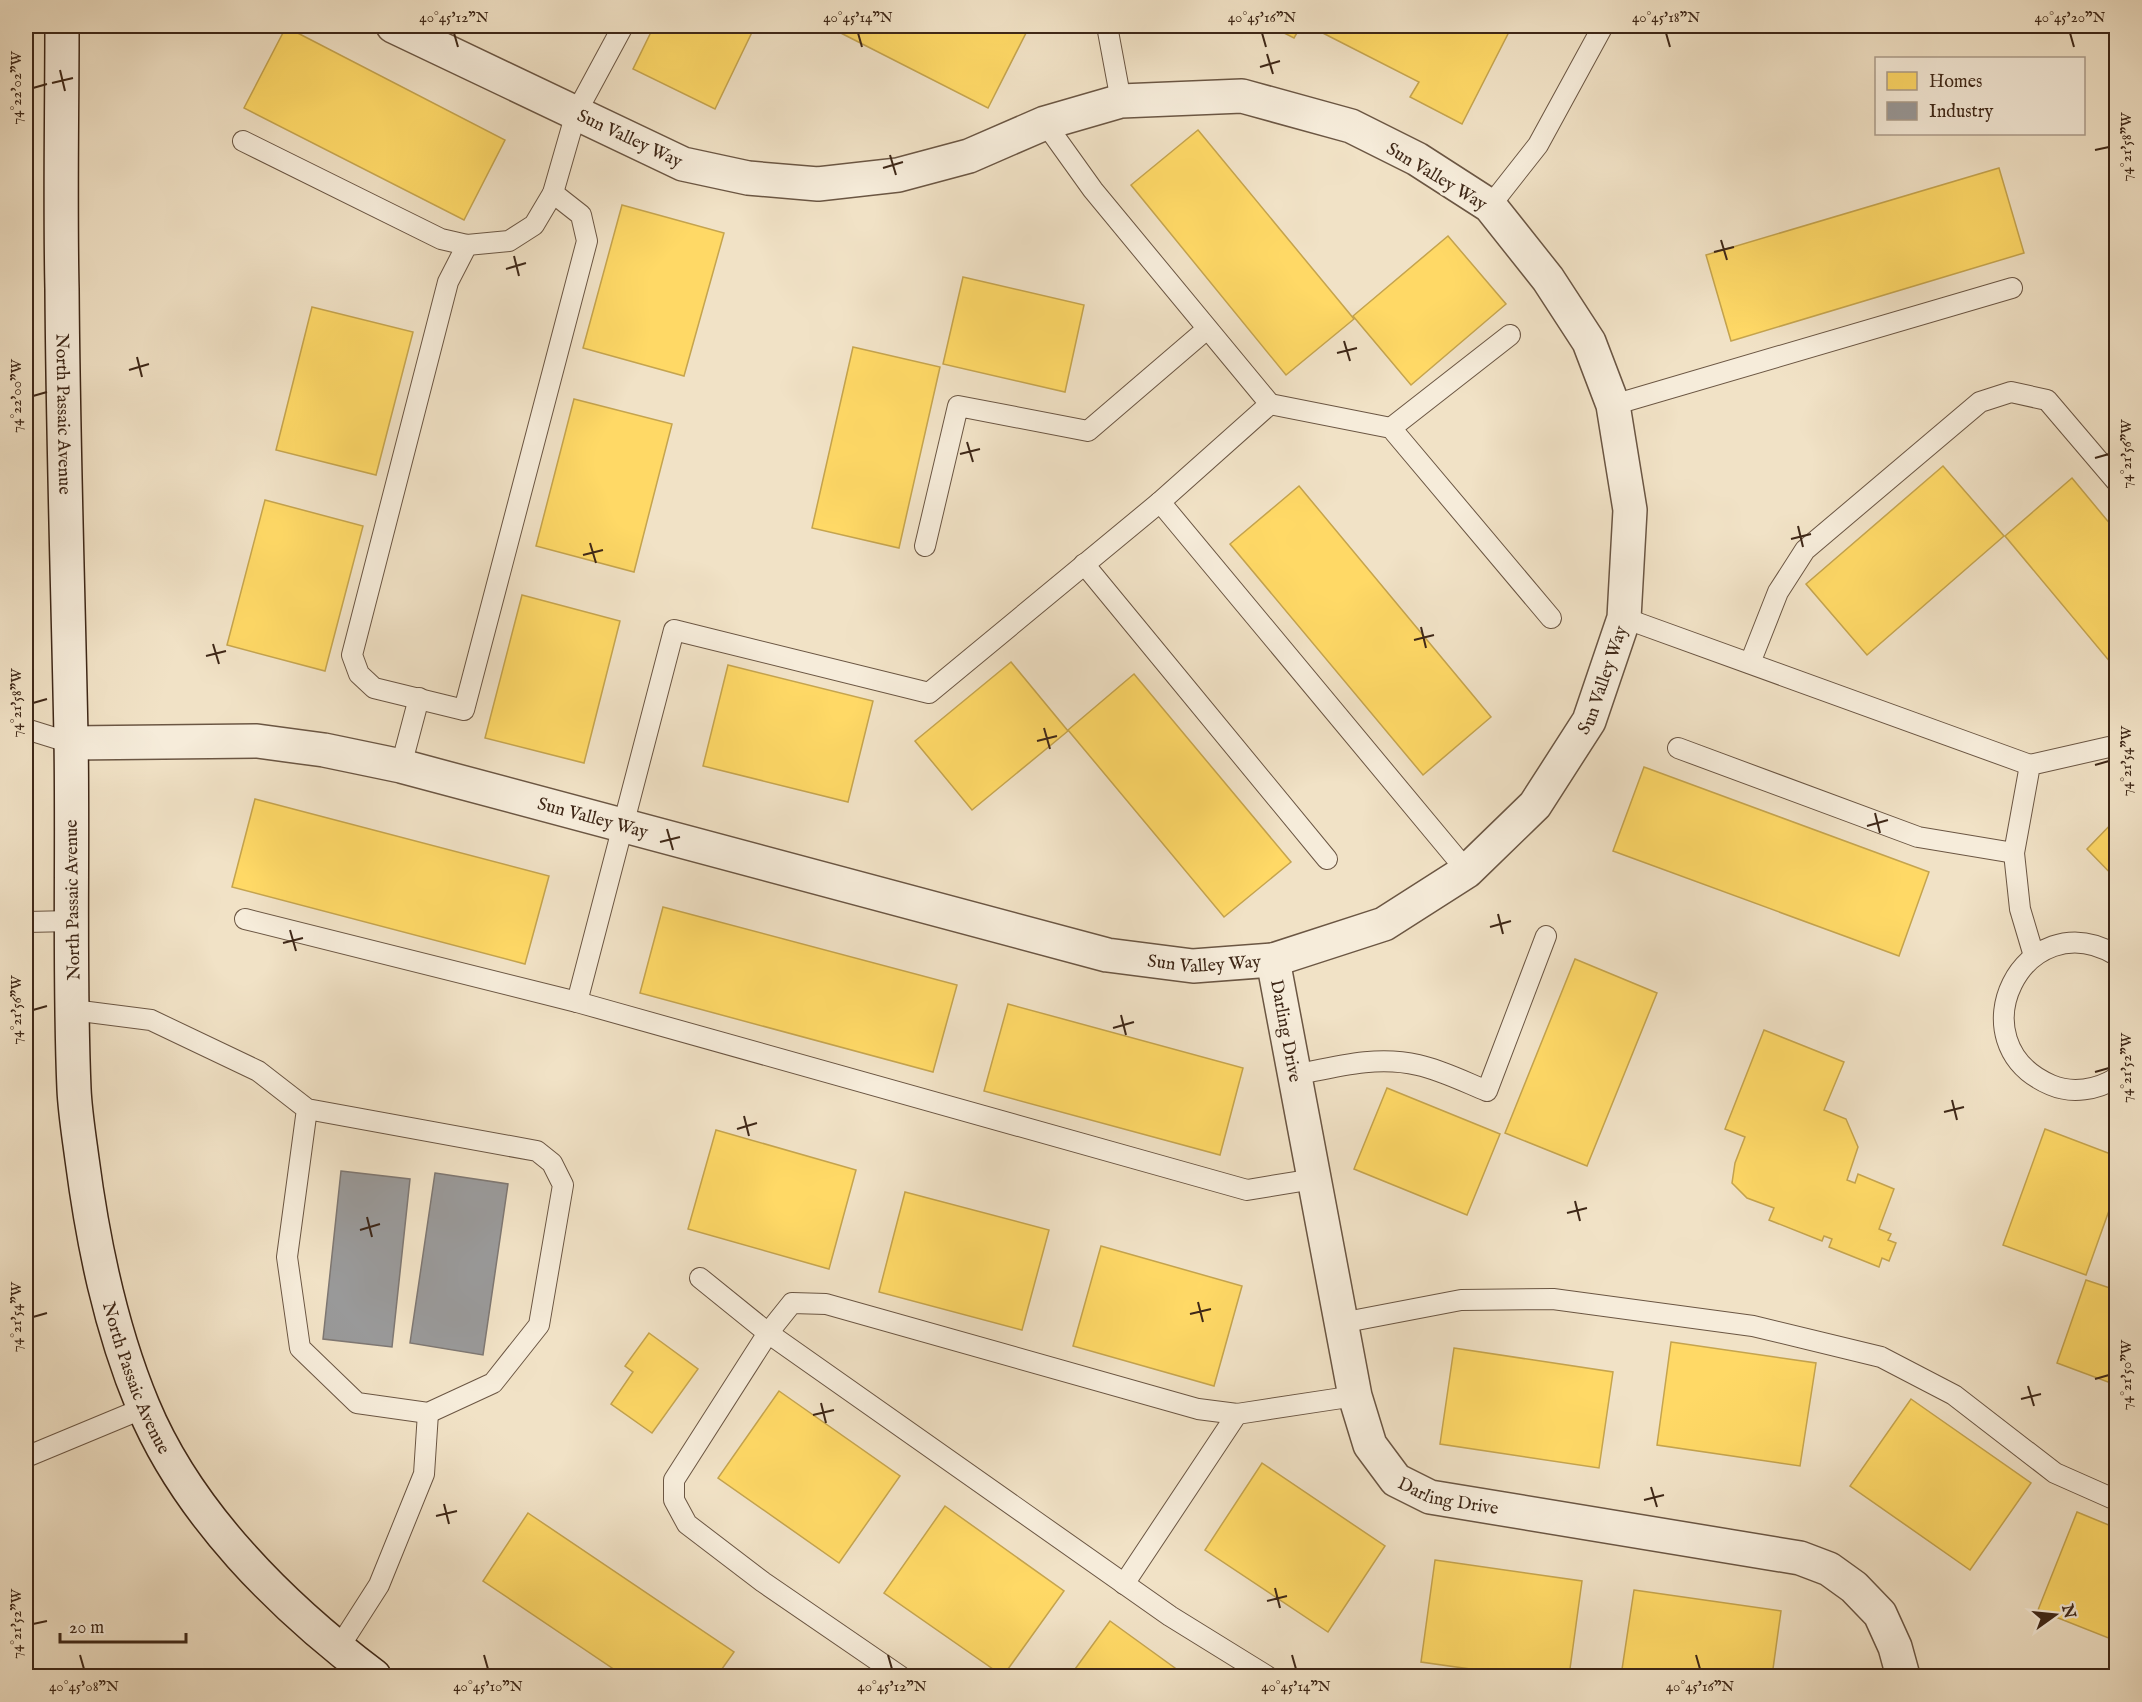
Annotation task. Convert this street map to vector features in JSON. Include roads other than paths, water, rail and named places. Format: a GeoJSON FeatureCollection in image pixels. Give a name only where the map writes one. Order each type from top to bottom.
{"type":"FeatureCollection","features":[{"type":"Feature","properties":{"kind":"street","name":"North Passaic Avenue"},"geometry":{"type":"LineString","coordinates":[[62,26],[62,300],[71,742],[74,1093],[88,1205],[106,1296],[144,1408],[177,1472],[226,1539],[269,1588],[338,1649],[374,1677]]}},
{"type":"Feature","properties":{"kind":"street","name":"Sun Valley Way"},"geometry":{"type":"LineString","coordinates":[[71,742],[257,741],[324,750],[400,766],[1107,955],[1193,966],[1273,960],[1384,924],[1467,871],[1535,805],[1589,721],[1624,618],[1630,510],[1613,405],[1589,342],[1548,279],[1490,206],[1417,159],[1351,126],[1242,96],[1120,101],[1045,123],[969,156],[898,175],[818,184],[748,178],[683,164],[393,26]]}},
{"type":"Feature","properties":{"kind":"street","name":"Darling Drive"},"geometry":{"type":"LineString","coordinates":[[1273,960],[1355,1396],[1370,1445],[1396,1480],[1431,1497],[1800,1558],[1829,1569],[1854,1587],[1880,1614],[1895,1647],[1903,1677]]}},
{"type":"Feature","properties":{"kind":"lane"},"geometry":{"type":"LineString","coordinates":[[243,141],[441,238],[467,245],[509,241],[534,225],[553,194],[576,113],[623,26]]}},
{"type":"Feature","properties":{"kind":"lane"},"geometry":{"type":"LineString","coordinates":[[1107,26],[1120,101]]}},
{"type":"Feature","properties":{"kind":"lane"},"geometry":{"type":"LineString","coordinates":[[1490,206],[1538,145],[1603,26]]}},
{"type":"Feature","properties":{"kind":"lane"},"geometry":{"type":"LineString","coordinates":[[1045,123],[1093,190],[1270,404],[1391,428],[1551,618]]}},
{"type":"Feature","properties":{"kind":"lane"},"geometry":{"type":"LineString","coordinates":[[467,245],[448,282],[352,655],[358,674],[374,688],[464,710],[587,241],[581,215],[553,194]]}},
{"type":"Feature","properties":{"kind":"lane"},"geometry":{"type":"LineString","coordinates":[[1613,405],[2012,288]]}},
{"type":"Feature","properties":{"kind":"lane"},"geometry":{"type":"LineString","coordinates":[[925,546],[958,406],[1088,431],[1207,329]]}},
{"type":"Feature","properties":{"kind":"lane"},"geometry":{"type":"LineString","coordinates":[[1391,428],[1510,335]]}},
{"type":"Feature","properties":{"kind":"lane"},"geometry":{"type":"LineString","coordinates":[[1750,663],[1778,592],[1805,550],[1980,402],[2011,392],[2047,400],[2116,481]]}},
{"type":"Feature","properties":{"kind":"lane"},"geometry":{"type":"LineString","coordinates":[[577,1002],[674,630],[929,693],[1160,502],[1270,404]]}},
{"type":"Feature","properties":{"kind":"lane"},"geometry":{"type":"LineString","coordinates":[[1160,502],[1467,871]]}},
{"type":"Feature","properties":{"kind":"lane"},"geometry":{"type":"LineString","coordinates":[[1084,564],[1327,860]]}},
{"type":"Feature","properties":{"kind":"lane"},"geometry":{"type":"LineString","coordinates":[[1624,618],[2030,765],[2109,747],[2116,748]]}},
{"type":"Feature","properties":{"kind":"lane"},"geometry":{"type":"LineString","coordinates":[[400,766],[419,699]]}},
{"type":"Feature","properties":{"kind":"lane"},"geometry":{"type":"LineString","coordinates":[[26,729],[71,742]]}},
{"type":"Feature","properties":{"kind":"lane"},"geometry":{"type":"LineString","coordinates":[[1678,748],[1917,837],[2014,853]]}},
{"type":"Feature","properties":{"kind":"lane"},"geometry":{"type":"LineString","coordinates":[[2030,765],[2014,853],[2020,909],[2034,956]]}},
{"type":"Feature","properties":{"kind":"lane"},"geometry":{"type":"LineString","coordinates":[[245,919],[577,1002],[1247,1190],[1314,1179]]}},
{"type":"Feature","properties":{"kind":"lane"},"geometry":{"type":"LineString","coordinates":[[26,922],[72,921]]}},
{"type":"Feature","properties":{"kind":"lane"},"geometry":{"type":"LineString","coordinates":[[1295,1075],[1351,1063],[1388,1061],[1419,1065],[1487,1091],[1546,936]]}},
{"type":"Feature","properties":{"kind":"lane"},"geometry":{"type":"LineString","coordinates":[[2116,955],[2104,948],[2080,942],[2055,946],[2034,956],[2017,973],[2006,995],[2003,1019],[2007,1042],[2020,1063],[2037,1079],[2059,1088],[2083,1090],[2106,1085],[2116,1078]]}},
{"type":"Feature","properties":{"kind":"lane"},"geometry":{"type":"LineString","coordinates":[[73,1010],[151,1020],[258,1071],[307,1109],[537,1151],[552,1163],[563,1185],[539,1326],[493,1383],[428,1413],[357,1402],[300,1348],[287,1257],[307,1109]]}},
{"type":"Feature","properties":{"kind":"lane"},"geometry":{"type":"LineString","coordinates":[[700,1278],[768,1333],[1124,1584],[1267,1677]]}},
{"type":"Feature","properties":{"kind":"lane"},"geometry":{"type":"LineString","coordinates":[[1341,1323],[1461,1300],[1554,1299],[1753,1326],[1881,1357],[1954,1395],[2055,1473],[2116,1500]]}},
{"type":"Feature","properties":{"kind":"lane"},"geometry":{"type":"LineString","coordinates":[[900,1677],[763,1582],[687,1524],[674,1500],[674,1480],[768,1333],[792,1303],[826,1304],[1198,1409],[1238,1414],[1355,1396]]}},
{"type":"Feature","properties":{"kind":"lane"},"geometry":{"type":"LineString","coordinates":[[26,1457],[144,1408]]}},
{"type":"Feature","properties":{"kind":"lane"},"geometry":{"type":"LineString","coordinates":[[338,1649],[379,1585],[424,1474],[428,1413]]}},
{"type":"Feature","properties":{"kind":"lane"},"geometry":{"type":"LineString","coordinates":[[1124,1584],[1238,1414]]}}]}
